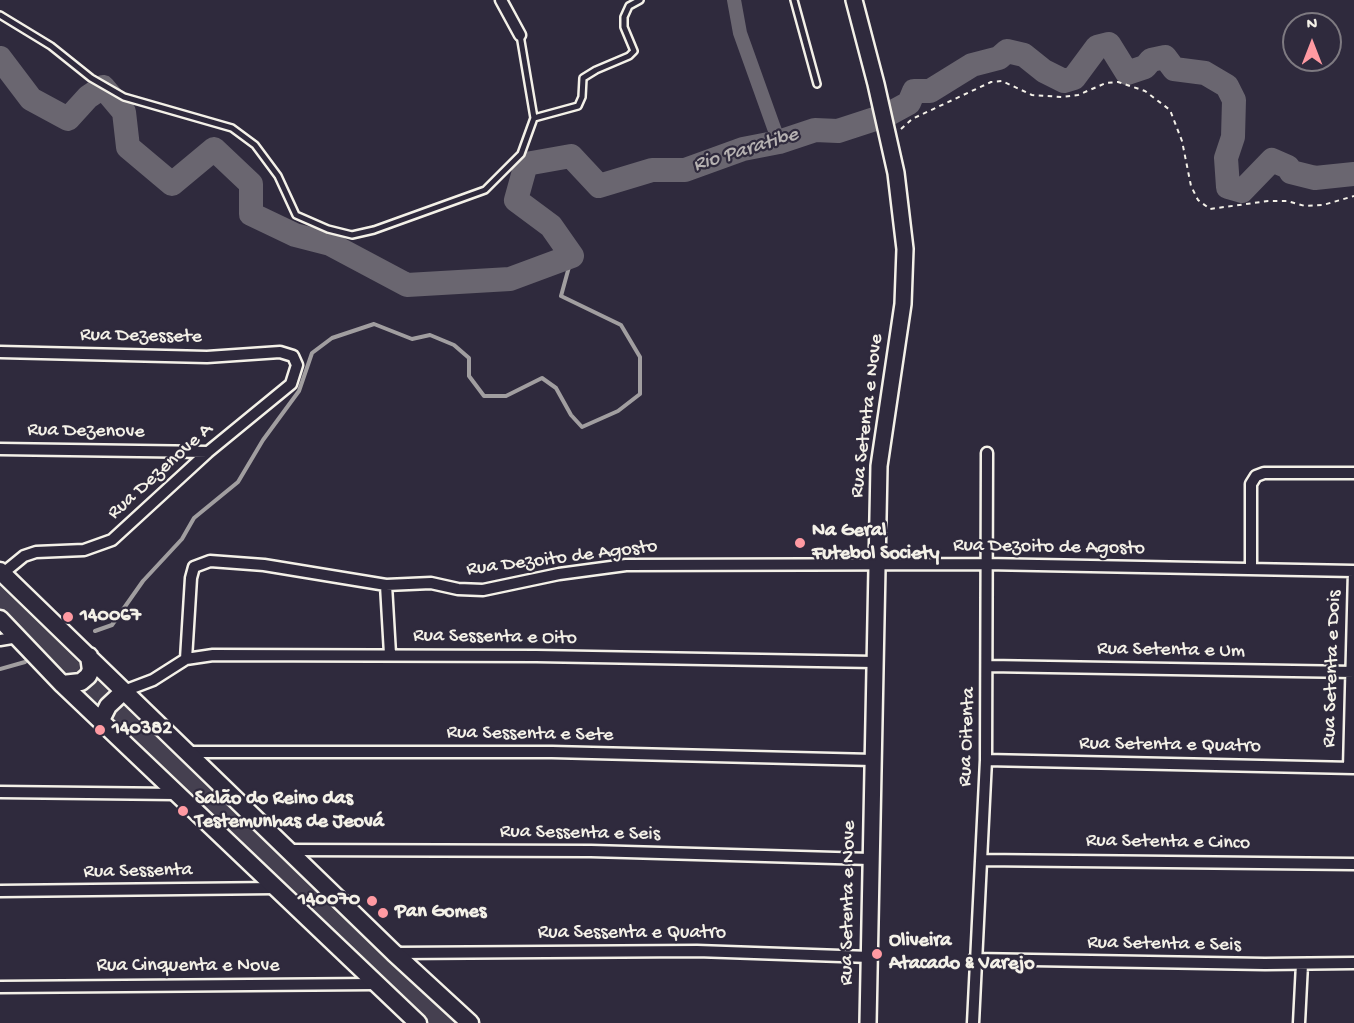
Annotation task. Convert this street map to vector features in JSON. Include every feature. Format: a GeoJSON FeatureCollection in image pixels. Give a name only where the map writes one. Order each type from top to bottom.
{"type":"FeatureCollection","features":[{"type":"Feature","properties":{"kind":"main road"},"geometry":{"type":"LineString","coordinates":[[1,573],[394,953],[470,1023]]}},
{"type":"Feature","properties":{"kind":"main road"},"geometry":{"type":"LineString","coordinates":[[0,620],[62,684],[176,794],[418,1023]]}},
{"type":"Feature","properties":{"kind":"main road"},"geometry":{"type":"LineString","coordinates":[[62,684],[81,682],[88,676],[91,670],[89,656]]}},
{"type":"Feature","properties":{"kind":"main road"},"geometry":{"type":"LineString","coordinates":[[101,720],[108,706],[123,691]]}},
{"type":"Feature","properties":{"kind":"street"},"geometry":{"type":"LineString","coordinates":[[501,0],[520,35]]}},
{"type":"Feature","properties":{"kind":"street","name":"Rua Setenta e Nove"},"geometry":{"type":"LineString","coordinates":[[854,0],[896,173],[905,249],[903,304],[879,466],[875,564],[868,1023]]}},
{"type":"Feature","properties":{"kind":"street","name":"Rua Dezessete"},"geometry":{"type":"LineString","coordinates":[[0,352],[207,357],[280,352]]}},
{"type":"Feature","properties":{"kind":"street","name":"Rua Dezenove A"},"geometry":{"type":"LineString","coordinates":[[1,573],[24,556],[36,552],[84,550],[112,540],[208,452],[291,384],[297,373],[296,360],[288,353],[280,352]]}},
{"type":"Feature","properties":{"kind":"street","name":"Rua Dezenove"},"geometry":{"type":"LineString","coordinates":[[0,448],[208,452]]}},
{"type":"Feature","properties":{"kind":"street","name":"Rua Oitenta"},"geometry":{"type":"LineString","coordinates":[[973,1023],[974,959],[986,760],[987,453]]}},
{"type":"Feature","properties":{"kind":"street"},"geometry":{"type":"LineString","coordinates":[[1251,568],[1251,484],[1256,476],[1264,473],[1354,473]]}},
{"type":"Feature","properties":{"kind":"street","name":"Rua Dezoito de Agosto"},"geometry":{"type":"LineString","coordinates":[[186,659],[191,578],[194,567],[201,563],[220,560],[386,585],[431,583],[458,589],[483,590],[560,574],[626,565],[986,564],[1354,571]]}},
{"type":"Feature","properties":{"kind":"street","name":"Rua Setenta e Dois"},"geometry":{"type":"LineString","coordinates":[[1351,768],[1354,571]]}},
{"type":"Feature","properties":{"kind":"street"},"geometry":{"type":"LineString","coordinates":[[386,585],[390,654]]}},
{"type":"Feature","properties":{"kind":"street"},"geometry":{"type":"LineString","coordinates":[[0,640],[18,638]]}},
{"type":"Feature","properties":{"kind":"street","name":"Rua Sessenta e Oito"},"geometry":{"type":"LineString","coordinates":[[123,691],[153,680],[186,659],[243,654],[390,654],[874,662]]}},
{"type":"Feature","properties":{"kind":"street","name":"Rua Setenta e Um"},"geometry":{"type":"LineString","coordinates":[[988,666],[1353,672]]}},
{"type":"Feature","properties":{"kind":"street","name":"Rua Sessenta e Sete"},"geometry":{"type":"LineString","coordinates":[[187,752],[552,752],[873,760]]}},
{"type":"Feature","properties":{"kind":"street","name":"Rua Setenta e Quatro"},"geometry":{"type":"LineString","coordinates":[[986,760],[1351,768]]}},
{"type":"Feature","properties":{"kind":"street"},"geometry":{"type":"LineString","coordinates":[[0,792],[176,794]]}},
{"type":"Feature","properties":{"kind":"street","name":"Rua Sessenta e Seis"},"geometry":{"type":"LineString","coordinates":[[288,850],[591,851],[870,859]]}},
{"type":"Feature","properties":{"kind":"street","name":"Rua Setenta e Cinco"},"geometry":{"type":"LineString","coordinates":[[981,860],[1354,864]]}},
{"type":"Feature","properties":{"kind":"street","name":"Rua Sessenta"},"geometry":{"type":"LineString","coordinates":[[0,891],[276,888]]}},
{"type":"Feature","properties":{"kind":"street","name":"Rua Sessenta e Quatro"},"geometry":{"type":"LineString","coordinates":[[394,953],[697,951],[870,957]]}},
{"type":"Feature","properties":{"kind":"street","name":"Rua Setenta e Seis"},"geometry":{"type":"LineString","coordinates":[[974,959],[1354,963]]}},
{"type":"Feature","properties":{"kind":"street"},"geometry":{"type":"LineString","coordinates":[[1299,1023],[1302,964]]}},
{"type":"Feature","properties":{"kind":"street","name":"Rua Cinquenta e Nove"},"geometry":{"type":"LineString","coordinates":[[0,987],[375,984]]}},
{"type":"Feature","properties":{"kind":"lane"},"geometry":{"type":"LineString","coordinates":[[534,118],[578,106],[582,97],[583,78],[596,69],[629,56],[634,51],[624,27],[624,17],[629,6],[640,0]]}},
{"type":"Feature","properties":{"kind":"lane"},"geometry":{"type":"LineString","coordinates":[[794,0],[817,84]]}},
{"type":"Feature","properties":{"kind":"lane"},"geometry":{"type":"LineString","coordinates":[[0,15],[51,46],[91,78],[123,97],[232,128],[255,145],[278,176],[296,215],[328,230],[352,235],[374,230],[485,190],[520,154],[534,118],[520,35]]}},
{"type":"Feature","properties":{"kind":"path"},"geometry":{"type":"LineString","coordinates":[[887,136],[912,119],[992,82],[1002,81],[1032,95],[1062,98],[1078,95],[1106,83],[1118,82],[1131,84],[1145,91],[1170,110],[1182,141],[1191,186],[1198,200],[1210,209],[1268,201],[1287,201],[1305,206],[1323,205],[1354,196]]}},
{"type":"Feature","properties":{"kind":"shaded area"},"geometry":{"type":"Polygon","coordinates":[[[0,578],[465,1023],[423,1023],[0,614],[0,578]]]}},
{"type":"Feature","properties":{"kind":"waterway"},"geometry":{"type":"LineString","coordinates":[[734,0],[740,33],[779,142]]}},
{"type":"Feature","properties":{"kind":"waterway","name":"Rio Paratibe"},"geometry":{"type":"LineString","coordinates":[[0,58],[31,99],[68,119],[88,97],[103,87],[124,112],[128,147],[172,184],[214,149],[251,184],[251,214],[295,235],[330,244],[407,285],[510,279],[572,256],[551,226],[516,200],[526,164],[571,156],[599,186],[652,170],[685,170],[743,149],[779,142],[815,130],[838,131],[887,115],[909,103],[914,91],[930,91],[972,65],[999,58],[1007,51],[1024,55],[1044,71],[1064,81],[1074,78],[1097,47],[1109,44],[1127,73],[1145,67],[1151,60],[1165,57],[1174,69],[1205,73],[1227,86],[1234,100],[1233,137],[1226,158],[1228,187],[1242,191],[1272,160],[1288,167],[1291,172],[1315,178],[1354,174]]}},
{"type":"Feature","properties":{"kind":"waterway"},"geometry":{"type":"LineString","coordinates":[[95,631],[112,625],[143,581],[182,539],[194,518],[238,482],[263,440],[299,391],[312,353],[332,338],[374,324],[412,339],[430,335],[454,345],[469,358],[469,376],[484,396],[506,396],[542,378],[556,388],[571,415],[582,427],[618,411],[640,394],[640,357],[621,325],[561,296],[572,256]]}},
{"type":"Feature","properties":{"kind":"waterway"},"geometry":{"type":"LineString","coordinates":[[0,669],[25,662]]}},
{"type":"Feature","properties":{"kind":"place","name":"Na Geral Futebol Society"},"geometry":{"type":"Point","coordinates":[800,543]}},
{"type":"Feature","properties":{"kind":"place","name":"140067"},"geometry":{"type":"Point","coordinates":[68,617]}},
{"type":"Feature","properties":{"kind":"place","name":"140382"},"geometry":{"type":"Point","coordinates":[100,730]}},
{"type":"Feature","properties":{"kind":"place","name":"Salão do Reino das Testemunhas de Jeová"},"geometry":{"type":"Point","coordinates":[183,811]}},
{"type":"Feature","properties":{"kind":"place","name":"140070"},"geometry":{"type":"Point","coordinates":[372,901]}},
{"type":"Feature","properties":{"kind":"place","name":"Pan Gomes"},"geometry":{"type":"Point","coordinates":[383,913]}},
{"type":"Feature","properties":{"kind":"place","name":"Oliveira Atacado & Varejo"},"geometry":{"type":"Point","coordinates":[877,954]}}]}
